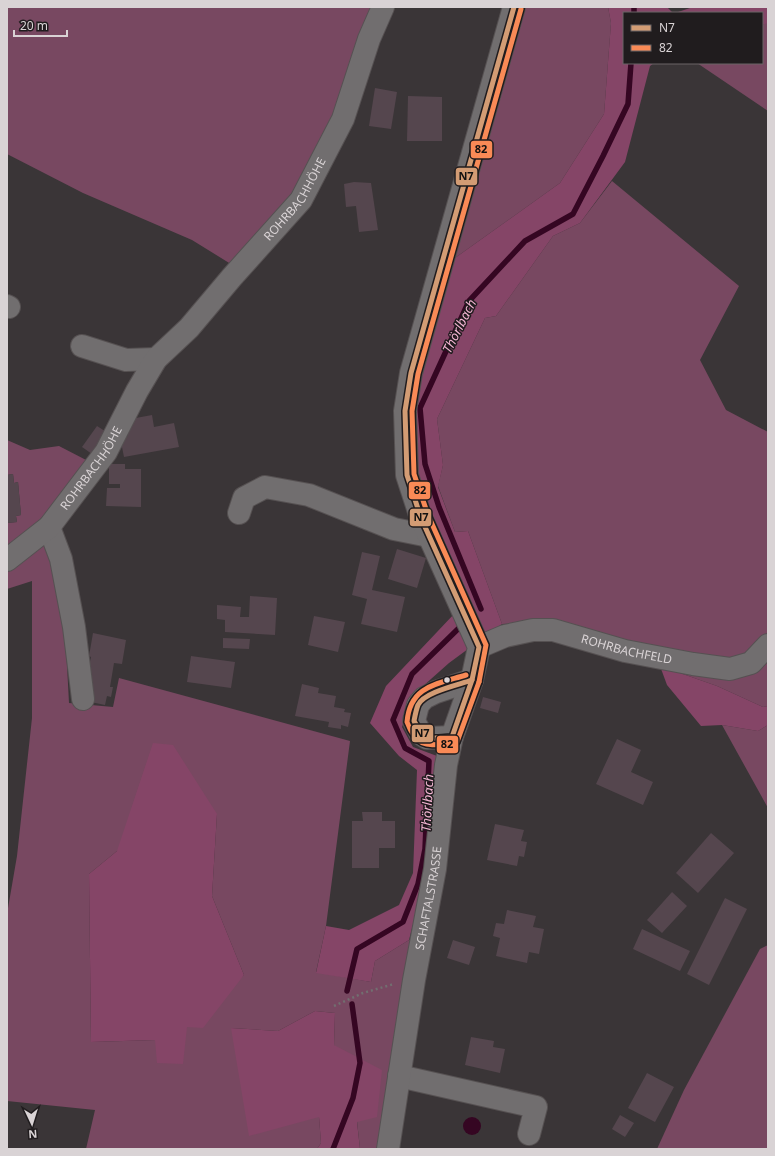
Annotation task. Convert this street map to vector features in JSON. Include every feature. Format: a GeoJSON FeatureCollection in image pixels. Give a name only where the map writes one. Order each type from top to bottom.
{"type":"FeatureCollection","features":[{"type":"Feature","properties":{"kind":"street","name":"ROHRBACHHÖHE"},"geometry":{"type":"LineString","coordinates":[[7,560],[50,527],[106,452],[137,391],[156,359],[189,328],[232,277],[301,200],[343,119],[369,39],[383,7]]}},
{"type":"Feature","properties":{"kind":"street"},"geometry":{"type":"LineString","coordinates":[[479,647],[421,518],[407,475],[405,411],[411,373],[514,7]]}},
{"type":"Feature","properties":{"kind":"street"},"geometry":{"type":"LineString","coordinates":[[82,346],[126,360],[156,359]]}},
{"type":"Feature","properties":{"kind":"street"},"geometry":{"type":"LineString","coordinates":[[239,512],[244,498],[265,488],[309,495],[394,529],[429,536]]}},
{"type":"Feature","properties":{"kind":"street"},"geometry":{"type":"LineString","coordinates":[[50,527],[61,559],[74,627],[83,699]]}},
{"type":"Feature","properties":{"kind":"street","name":"ROHRBACHFELD"},"geometry":{"type":"LineString","coordinates":[[479,647],[505,636],[533,630],[553,630],[625,651],[693,664],[730,669],[751,663],[768,645]]}},
{"type":"Feature","properties":{"kind":"street","name":"SCHAFTALSTRASSE"},"geometry":{"type":"LineString","coordinates":[[388,1149],[414,980],[435,870],[446,765],[452,737],[472,680],[479,647]]}},
{"type":"Feature","properties":{"kind":"street"},"geometry":{"type":"LineString","coordinates":[[452,737],[427,738],[421,734],[414,721],[418,705],[424,698],[436,692],[472,680]]}},
{"type":"Feature","properties":{"kind":"street"},"geometry":{"type":"LineString","coordinates":[[399,1076],[536,1107],[529,1134]]}},
{"type":"Feature","properties":{"kind":"path"},"geometry":{"type":"LineString","coordinates":[[334,1006],[363,993],[414,980]]}},
{"type":"Feature","properties":{"kind":"shaded area"},"geometry":{"type":"Polygon","coordinates":[[[7,7],[392,7],[378,42],[247,274],[192,240],[83,193],[7,154],[7,7]]]}},
{"type":"Feature","properties":{"kind":"shaded area"},"geometry":{"type":"Polygon","coordinates":[[[524,7],[608,7],[611,23],[604,114],[560,183],[455,258],[524,7]]]}},
{"type":"Feature","properties":{"kind":"shaded area"},"geometry":{"type":"Polygon","coordinates":[[[608,7],[667,7],[672,12],[623,12],[623,64],[653,64],[650,66],[625,162],[580,223],[553,236],[496,316],[485,318],[437,419],[443,465],[438,487],[455,532],[468,531],[502,624],[449,663],[413,695],[402,727],[413,747],[437,756],[430,851],[425,878],[409,940],[375,961],[371,982],[316,973],[326,926],[349,930],[399,905],[413,873],[417,770],[399,756],[370,723],[386,686],[454,614],[417,483],[411,432],[425,358],[455,258],[560,183],[604,114],[611,23],[608,7]]]}},
{"type":"Feature","properties":{"kind":"shaded area"},"geometry":{"type":"Polygon","coordinates":[[[693,7],[768,7],[768,23],[763,25],[763,12],[678,12],[693,7]]]}},
{"type":"Feature","properties":{"kind":"shaded area"},"geometry":{"type":"Polygon","coordinates":[[[768,23],[768,111],[698,64],[763,64],[763,24],[768,23]]]}},
{"type":"Feature","properties":{"kind":"shaded area"},"geometry":{"type":"Polygon","coordinates":[[[612,181],[739,286],[700,360],[726,410],[768,432],[768,706],[763,707],[717,686],[660,666],[554,622],[502,624],[468,531],[455,532],[438,486],[443,465],[437,419],[485,318],[496,316],[553,236],[580,223],[612,181]]]}},
{"type":"Feature","properties":{"kind":"shaded area"},"geometry":{"type":"Polygon","coordinates":[[[7,440],[30,450],[59,446],[88,461],[39,522],[64,608],[69,703],[113,707],[119,678],[350,741],[326,926],[316,972],[371,982],[375,961],[409,940],[427,944],[392,1149],[360,1149],[357,1121],[334,1045],[335,1013],[315,1011],[278,1031],[231,1028],[319,1117],[321,1143],[317,1149],[86,1149],[95,1110],[7,1101],[7,914],[17,856],[32,718],[32,581],[7,589],[7,523],[17,522],[16,516],[21,515],[18,482],[14,483],[13,474],[7,475],[7,440]],[[217,814],[117,851],[89,874],[91,1042],[155,1040],[187,1026],[244,975],[212,896],[217,814]]]}},
{"type":"Feature","properties":{"kind":"shaded area"},"geometry":{"type":"Polygon","coordinates":[[[660,666],[717,686],[763,707],[768,706],[768,725],[758,731],[722,725],[701,726],[667,685],[660,666]]]}},
{"type":"Feature","properties":{"kind":"shaded area"},"geometry":{"type":"Polygon","coordinates":[[[722,725],[758,731],[768,725],[768,808],[722,725]]]}},
{"type":"Feature","properties":{"kind":"shaded area"},"geometry":{"type":"Polygon","coordinates":[[[153,743],[173,745],[217,814],[212,896],[244,975],[203,1028],[187,1027],[183,1064],[157,1063],[155,1040],[91,1042],[89,874],[117,851],[153,743]]]}},
{"type":"Feature","properties":{"kind":"shaded area"},"geometry":{"type":"Polygon","coordinates":[[[768,945],[768,1149],[657,1149],[684,1090],[760,949],[768,945]]]}},
{"type":"Feature","properties":{"kind":"shaded area"},"geometry":{"type":"Polygon","coordinates":[[[315,1011],[335,1013],[334,1045],[382,1070],[377,1117],[357,1122],[360,1149],[317,1149],[321,1143],[319,1117],[249,1136],[231,1028],[278,1031],[315,1011]]]}},
{"type":"Feature","properties":{"kind":"shaded area"},"geometry":{"type":"Polygon","coordinates":[[[468,1117],[476,1117],[481,1122],[479,1133],[476,1135],[468,1135],[463,1130],[463,1122],[468,1117]]]}},
{"type":"Feature","properties":{"kind":"building"},"geometry":{"type":"Polygon","coordinates":[[[375,88],[397,92],[391,129],[369,126],[375,88]]]}},
{"type":"Feature","properties":{"kind":"building"},"geometry":{"type":"Polygon","coordinates":[[[408,96],[442,97],[442,141],[407,141],[408,96]]]}},
{"type":"Feature","properties":{"kind":"building"},"geometry":{"type":"Polygon","coordinates":[[[354,182],[371,183],[378,230],[359,232],[356,206],[346,207],[344,184],[354,182]]]}},
{"type":"Feature","properties":{"kind":"building"},"geometry":{"type":"Polygon","coordinates":[[[152,415],[154,427],[174,423],[179,447],[124,457],[120,437],[128,436],[125,420],[152,415]]]}},
{"type":"Feature","properties":{"kind":"building"},"geometry":{"type":"Polygon","coordinates":[[[97,426],[108,433],[92,454],[82,447],[97,426]]]}},
{"type":"Feature","properties":{"kind":"building"},"geometry":{"type":"Polygon","coordinates":[[[109,464],[125,464],[125,469],[141,469],[141,507],[106,506],[107,488],[120,488],[120,484],[109,484],[109,464]]]}},
{"type":"Feature","properties":{"kind":"building"},"geometry":{"type":"Polygon","coordinates":[[[13,474],[14,483],[18,482],[21,515],[16,516],[17,522],[7,523],[7,475],[13,474]]]}},
{"type":"Feature","properties":{"kind":"building"},"geometry":{"type":"Polygon","coordinates":[[[397,549],[426,558],[417,588],[388,579],[397,549]]]}},
{"type":"Feature","properties":{"kind":"building"},"geometry":{"type":"Polygon","coordinates":[[[362,552],[380,556],[372,590],[405,597],[397,632],[361,624],[367,599],[352,595],[362,552]]]}},
{"type":"Feature","properties":{"kind":"building"},"geometry":{"type":"Polygon","coordinates":[[[250,596],[277,598],[275,635],[225,632],[225,620],[217,619],[217,605],[241,607],[240,617],[249,617],[250,596]]]}},
{"type":"Feature","properties":{"kind":"building"},"geometry":{"type":"Polygon","coordinates":[[[314,616],[345,622],[338,652],[308,645],[314,616]]]}},
{"type":"Feature","properties":{"kind":"building"},"geometry":{"type":"Polygon","coordinates":[[[93,633],[126,640],[122,664],[114,663],[110,687],[113,687],[111,697],[107,696],[105,705],[86,701],[86,680],[91,657],[89,656],[93,633]]]}},
{"type":"Feature","properties":{"kind":"building"},"geometry":{"type":"Polygon","coordinates":[[[223,638],[250,639],[249,649],[223,648],[223,638]]]}},
{"type":"Feature","properties":{"kind":"building"},"geometry":{"type":"Polygon","coordinates":[[[191,656],[235,662],[231,688],[187,682],[191,656]]]}},
{"type":"Feature","properties":{"kind":"building"},"geometry":{"type":"Polygon","coordinates":[[[302,684],[319,688],[318,693],[336,696],[334,707],[345,709],[344,712],[351,713],[348,727],[341,725],[341,729],[328,727],[329,722],[295,716],[302,684]]]}},
{"type":"Feature","properties":{"kind":"building"},"geometry":{"type":"Polygon","coordinates":[[[483,697],[501,702],[498,713],[480,708],[483,697]]]}},
{"type":"Feature","properties":{"kind":"building"},"geometry":{"type":"Polygon","coordinates":[[[617,739],[641,750],[631,772],[653,782],[643,805],[596,784],[617,739]]]}},
{"type":"Feature","properties":{"kind":"building"},"geometry":{"type":"Polygon","coordinates":[[[362,812],[382,812],[382,821],[395,821],[395,848],[379,848],[379,868],[352,868],[352,821],[363,821],[362,812]]]}},
{"type":"Feature","properties":{"kind":"building"},"geometry":{"type":"Polygon","coordinates":[[[495,824],[524,830],[521,841],[527,842],[524,857],[519,856],[517,866],[487,860],[495,824]]]}},
{"type":"Feature","properties":{"kind":"building"},"geometry":{"type":"Polygon","coordinates":[[[711,833],[734,853],[698,893],[676,873],[711,833]]]}},
{"type":"Feature","properties":{"kind":"building"},"geometry":{"type":"Polygon","coordinates":[[[672,892],[687,906],[662,933],[647,920],[672,892]]]}},
{"type":"Feature","properties":{"kind":"building"},"geometry":{"type":"Polygon","coordinates":[[[725,898],[747,909],[709,985],[687,974],[725,898]]]}},
{"type":"Feature","properties":{"kind":"building"},"geometry":{"type":"Polygon","coordinates":[[[507,910],[536,916],[533,927],[544,929],[539,954],[529,952],[527,963],[496,956],[500,938],[493,936],[496,923],[504,924],[507,910]]]}},
{"type":"Feature","properties":{"kind":"building"},"geometry":{"type":"Polygon","coordinates":[[[642,929],[690,951],[680,971],[633,949],[642,929]]]}},
{"type":"Feature","properties":{"kind":"building"},"geometry":{"type":"Polygon","coordinates":[[[453,940],[475,947],[469,965],[447,958],[453,940]]]}},
{"type":"Feature","properties":{"kind":"building"},"geometry":{"type":"Polygon","coordinates":[[[471,1037],[494,1041],[493,1047],[505,1049],[500,1073],[465,1065],[471,1037]]]}},
{"type":"Feature","properties":{"kind":"building"},"geometry":{"type":"Polygon","coordinates":[[[647,1073],[674,1087],[655,1122],[628,1108],[647,1073]]]}},
{"type":"Feature","properties":{"kind":"building"},"geometry":{"type":"Polygon","coordinates":[[[620,1115],[634,1123],[625,1137],[612,1129],[620,1115]]]}},
{"type":"Feature","properties":{"kind":"waterway","name":"Thörlbach"},"geometry":{"type":"LineString","coordinates":[[634,7],[634,12]]}},
{"type":"Feature","properties":{"kind":"waterway","name":"Thörlbach"},"geometry":{"type":"LineString","coordinates":[[481,609],[439,507],[425,464],[420,408],[469,301],[525,241],[573,214],[628,104],[631,64]]}},
{"type":"Feature","properties":{"kind":"waterway","name":"Thörlbach"},"geometry":{"type":"LineString","coordinates":[[347,991],[357,949],[403,922],[418,884],[425,849],[429,761],[405,748],[393,720],[412,674],[461,626]]}},
{"type":"Feature","properties":{"kind":"waterway","name":"Thörlbach"},"geometry":{"type":"LineString","coordinates":[[333,1149],[353,1098],[360,1063],[352,1004]]}},
{"type":"Feature","properties":{"kind":"transit line","name":"N7"},"geometry":{"type":"LineString","coordinates":[[472,680],[479,647],[421,518],[407,475],[405,411],[411,373],[514,7]]}},
{"type":"Feature","properties":{"kind":"transit line","name":"82"},"geometry":{"type":"LineString","coordinates":[[479,682],[486,645],[428,515],[414,474],[412,411],[418,374],[521,9]]}},
{"type":"Feature","properties":{"kind":"transit line","name":"82"},"geometry":{"type":"LineString","coordinates":[[466,675],[435,684],[419,694],[413,701],[409,710],[407,722],[411,731],[419,741],[430,745],[453,744],[457,742],[479,682]]}},
{"type":"Feature","properties":{"kind":"transit line","name":"N7"},"geometry":{"type":"LineString","coordinates":[[472,680],[452,737],[429,738],[425,736],[414,721],[417,707],[421,700],[434,693],[472,680]]}}]}
